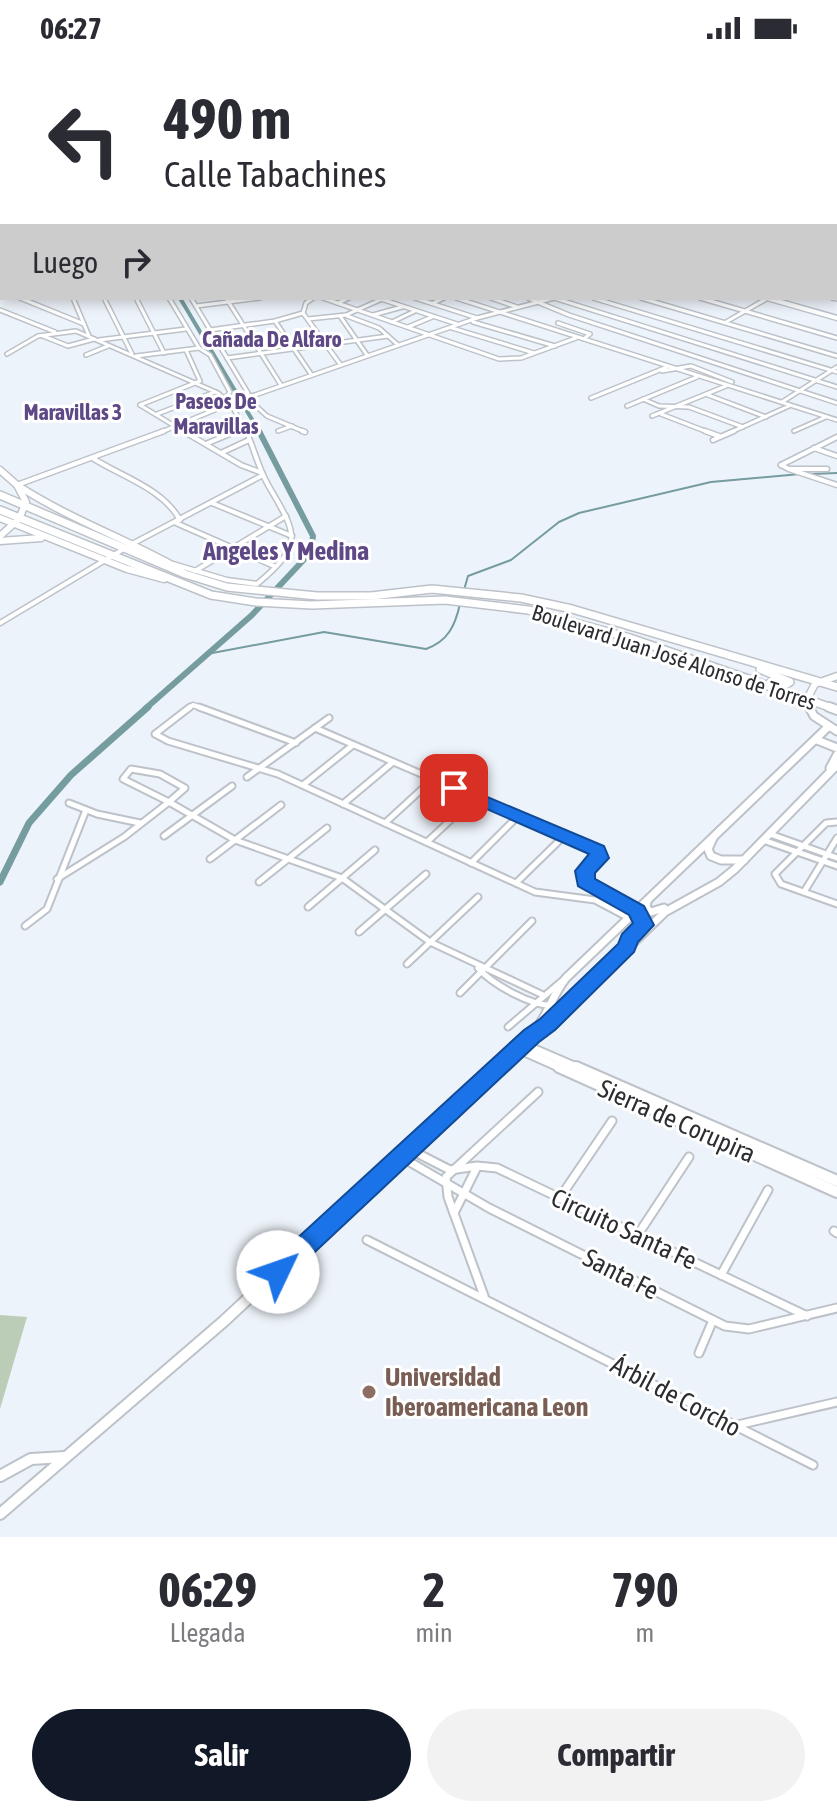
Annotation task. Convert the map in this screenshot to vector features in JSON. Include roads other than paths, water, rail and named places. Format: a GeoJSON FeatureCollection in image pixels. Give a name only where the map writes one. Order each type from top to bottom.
{"type":"FeatureCollection","features":[{"type":"Feature","properties":{"kind":"main road"},"geometry":{"type":"LineString","coordinates":[[774,300],[837,318]]}},
{"type":"Feature","properties":{"kind":"main road"},"geometry":{"type":"LineString","coordinates":[[0,470],[55,510],[172,563],[185,574]]}},
{"type":"Feature","properties":{"kind":"main road"},"geometry":{"type":"LineString","coordinates":[[0,538],[16,522],[25,506],[25,498],[17,485]]}},
{"type":"Feature","properties":{"kind":"main road","name":"Boulevard Juan José Alonso de Torres"},"geometry":{"type":"LineString","coordinates":[[0,495],[210,583],[263,592],[356,597],[446,590],[555,605],[837,687]]}},
{"type":"Feature","properties":{"kind":"main road","name":"Boulevard Juan José Alonso de Torres"},"geometry":{"type":"LineString","coordinates":[[0,510],[16,522],[63,536],[110,559],[211,595],[269,603],[354,605],[445,600],[542,612],[837,710]]}},
{"type":"Feature","properties":{"kind":"main road"},"geometry":{"type":"LineString","coordinates":[[0,518],[16,522],[51,540],[110,559]]}},
{"type":"Feature","properties":{"kind":"main road"},"geometry":{"type":"LineString","coordinates":[[63,536],[75,548]]}},
{"type":"Feature","properties":{"kind":"main road"},"geometry":{"type":"LineString","coordinates":[[0,538],[51,540]]}},
{"type":"Feature","properties":{"kind":"main road"},"geometry":{"type":"LineString","coordinates":[[677,655],[772,683],[789,683],[785,677],[689,643]]}},
{"type":"Feature","properties":{"kind":"main road"},"geometry":{"type":"LineString","coordinates":[[0,1514],[215,1329],[524,1043],[548,1015],[556,990],[566,978],[714,836],[817,740],[833,729],[814,716],[806,701],[809,691],[819,682],[837,676]]}},
{"type":"Feature","properties":{"kind":"main road"},"geometry":{"type":"LineString","coordinates":[[817,740],[837,748]]}},
{"type":"Feature","properties":{"kind":"main road"},"geometry":{"type":"LineString","coordinates":[[826,777],[837,755]]}},
{"type":"Feature","properties":{"kind":"main road"},"geometry":{"type":"LineString","coordinates":[[524,1043],[548,1025],[588,983],[670,908],[719,882],[744,860],[837,765]]}},
{"type":"Feature","properties":{"kind":"main road"},"geometry":{"type":"LineString","coordinates":[[714,836],[708,849],[711,856],[744,860]]}},
{"type":"Feature","properties":{"kind":"main road"},"geometry":{"type":"LineString","coordinates":[[647,900],[646,908],[651,912],[670,908]]}},
{"type":"Feature","properties":{"kind":"main road"},"geometry":{"type":"LineString","coordinates":[[627,947],[629,939],[644,925],[637,911]]}},
{"type":"Feature","properties":{"kind":"main road"},"geometry":{"type":"LineString","coordinates":[[539,1001],[548,1015]]}},
{"type":"Feature","properties":{"kind":"main road","name":"Sierra de Corupira"},"geometry":{"type":"LineString","coordinates":[[524,1043],[837,1181]]}},
{"type":"Feature","properties":{"kind":"main road","name":"Sierra de Corupira"},"geometry":{"type":"LineString","coordinates":[[524,1043],[837,1192]]}},
{"type":"Feature","properties":{"kind":"main road"},"geometry":{"type":"LineString","coordinates":[[0,1476],[31,1459],[65,1457]]}},
{"type":"Feature","properties":{"kind":"street"},"geometry":{"type":"LineString","coordinates":[[25,300],[84,324]]}},
{"type":"Feature","properties":{"kind":"street"},"geometry":{"type":"LineString","coordinates":[[74,300],[94,338]]}},
{"type":"Feature","properties":{"kind":"street"},"geometry":{"type":"LineString","coordinates":[[105,300],[133,355]]}},
{"type":"Feature","properties":{"kind":"street"},"geometry":{"type":"LineString","coordinates":[[137,300],[164,353]]}},
{"type":"Feature","properties":{"kind":"street"},"geometry":{"type":"LineString","coordinates":[[170,300],[186,329],[199,348],[210,355],[227,384],[230,392],[227,400]]}},
{"type":"Feature","properties":{"kind":"street"},"geometry":{"type":"LineString","coordinates":[[192,300],[248,393],[245,398]]}},
{"type":"Feature","properties":{"kind":"street"},"geometry":{"type":"LineString","coordinates":[[196,306],[227,300],[281,385]]}},
{"type":"Feature","properties":{"kind":"street"},"geometry":{"type":"LineString","coordinates":[[310,300],[303,313],[340,364]]}},
{"type":"Feature","properties":{"kind":"street"},"geometry":{"type":"LineString","coordinates":[[329,300],[495,358],[511,360],[586,335]]}},
{"type":"Feature","properties":{"kind":"street"},"geometry":{"type":"LineString","coordinates":[[337,303],[344,300]]}},
{"type":"Feature","properties":{"kind":"street"},"geometry":{"type":"LineString","coordinates":[[307,320],[343,316],[377,300]]}},
{"type":"Feature","properties":{"kind":"street"},"geometry":{"type":"LineString","coordinates":[[387,300],[459,325]]}},
{"type":"Feature","properties":{"kind":"street"},"geometry":{"type":"LineString","coordinates":[[421,300],[477,318]]}},
{"type":"Feature","properties":{"kind":"street"},"geometry":{"type":"LineString","coordinates":[[432,304],[440,300]]}},
{"type":"Feature","properties":{"kind":"street"},"geometry":{"type":"LineString","coordinates":[[462,300],[577,337]]}},
{"type":"Feature","properties":{"kind":"street"},"geometry":{"type":"LineString","coordinates":[[497,300],[519,307]]}},
{"type":"Feature","properties":{"kind":"street"},"geometry":{"type":"LineString","coordinates":[[532,300],[569,315],[837,403]]}},
{"type":"Feature","properties":{"kind":"street"},"geometry":{"type":"LineString","coordinates":[[17,485],[93,459],[227,400],[245,398],[477,318],[548,300]]}},
{"type":"Feature","properties":{"kind":"street"},"geometry":{"type":"LineString","coordinates":[[560,300],[837,387]]}},
{"type":"Feature","properties":{"kind":"street"},"geometry":{"type":"LineString","coordinates":[[600,300],[835,370]]}},
{"type":"Feature","properties":{"kind":"street"},"geometry":{"type":"LineString","coordinates":[[648,300],[837,356]]}},
{"type":"Feature","properties":{"kind":"street"},"geometry":{"type":"LineString","coordinates":[[707,300],[837,338]]}},
{"type":"Feature","properties":{"kind":"street"},"geometry":{"type":"LineString","coordinates":[[725,323],[763,300]]}},
{"type":"Feature","properties":{"kind":"street"},"geometry":{"type":"LineString","coordinates":[[372,316],[404,306]]}},
{"type":"Feature","properties":{"kind":"street"},"geometry":{"type":"LineString","coordinates":[[0,310],[56,332]]}},
{"type":"Feature","properties":{"kind":"street"},"geometry":{"type":"LineString","coordinates":[[391,322],[417,311]]}},
{"type":"Feature","properties":{"kind":"street"},"geometry":{"type":"LineString","coordinates":[[210,330],[275,321],[303,313]]}},
{"type":"Feature","properties":{"kind":"street"},"geometry":{"type":"LineString","coordinates":[[569,315],[558,323],[678,370]]}},
{"type":"Feature","properties":{"kind":"street"},"geometry":{"type":"LineString","coordinates":[[343,316],[374,325],[398,344]]}},
{"type":"Feature","properties":{"kind":"street"},"geometry":{"type":"LineString","coordinates":[[343,316],[368,355]]}},
{"type":"Feature","properties":{"kind":"street"},"geometry":{"type":"LineString","coordinates":[[407,328],[433,316]]}},
{"type":"Feature","properties":{"kind":"street"},"geometry":{"type":"LineString","coordinates":[[275,321],[311,374]]}},
{"type":"Feature","properties":{"kind":"street"},"geometry":{"type":"LineString","coordinates":[[468,322],[492,325],[555,346]]}},
{"type":"Feature","properties":{"kind":"street"},"geometry":{"type":"LineString","coordinates":[[451,327],[534,353]]}},
{"type":"Feature","properties":{"kind":"street"},"geometry":{"type":"LineString","coordinates":[[42,336],[68,346],[94,338],[186,329]]}},
{"type":"Feature","properties":{"kind":"street"},"geometry":{"type":"LineString","coordinates":[[7,354],[25,347],[28,340],[71,331],[197,383],[227,400],[286,516],[292,536],[274,566],[257,584],[227,580],[172,563]]}},
{"type":"Feature","properties":{"kind":"street"},"geometry":{"type":"LineString","coordinates":[[227,358],[388,336]]}},
{"type":"Feature","properties":{"kind":"street"},"geometry":{"type":"LineString","coordinates":[[86,355],[109,345]]}},
{"type":"Feature","properties":{"kind":"street"},"geometry":{"type":"LineString","coordinates":[[133,355],[199,348]]}},
{"type":"Feature","properties":{"kind":"street"},"geometry":{"type":"LineString","coordinates":[[186,350],[200,380],[140,405],[241,465],[262,474]]}},
{"type":"Feature","properties":{"kind":"street"},"geometry":{"type":"LineString","coordinates":[[154,354],[160,367]]}},
{"type":"Feature","properties":{"kind":"street"},"geometry":{"type":"LineString","coordinates":[[591,398],[668,366]]}},
{"type":"Feature","properties":{"kind":"street"},"geometry":{"type":"LineString","coordinates":[[657,371],[688,366],[727,386],[837,420]]}},
{"type":"Feature","properties":{"kind":"street"},"geometry":{"type":"LineString","coordinates":[[781,402],[835,370]]}},
{"type":"Feature","properties":{"kind":"street"},"geometry":{"type":"LineString","coordinates":[[627,406],[699,374],[732,382]]}},
{"type":"Feature","properties":{"kind":"street"},"geometry":{"type":"LineString","coordinates":[[652,416],[727,386]]}},
{"type":"Feature","properties":{"kind":"street"},"geometry":{"type":"LineString","coordinates":[[157,415],[216,392]]}},
{"type":"Feature","properties":{"kind":"street"},"geometry":{"type":"LineString","coordinates":[[707,394],[767,417]]}},
{"type":"Feature","properties":{"kind":"street"},"geometry":{"type":"LineString","coordinates":[[245,398],[267,416],[305,432]]}},
{"type":"Feature","properties":{"kind":"street"},"geometry":{"type":"LineString","coordinates":[[643,399],[666,411]]}},
{"type":"Feature","properties":{"kind":"street"},"geometry":{"type":"LineString","coordinates":[[659,406],[681,405],[743,427]]}},
{"type":"Feature","properties":{"kind":"street"},"geometry":{"type":"LineString","coordinates":[[713,440],[791,405]]}},
{"type":"Feature","properties":{"kind":"street"},"geometry":{"type":"LineString","coordinates":[[660,414],[720,437]]}},
{"type":"Feature","properties":{"kind":"street"},"geometry":{"type":"LineString","coordinates":[[191,433],[237,416]]}},
{"type":"Feature","properties":{"kind":"street"},"geometry":{"type":"LineString","coordinates":[[794,431],[827,416]]}},
{"type":"Feature","properties":{"kind":"street"},"geometry":{"type":"LineString","coordinates":[[278,431],[293,426]]}},
{"type":"Feature","properties":{"kind":"street"},"geometry":{"type":"LineString","coordinates":[[208,443],[243,428]]}},
{"type":"Feature","properties":{"kind":"street"},"geometry":{"type":"LineString","coordinates":[[837,437],[781,465],[837,485]]}},
{"type":"Feature","properties":{"kind":"street"},"geometry":{"type":"LineString","coordinates":[[223,452],[249,440]]}},
{"type":"Feature","properties":{"kind":"street"},"geometry":{"type":"LineString","coordinates":[[813,448],[837,456]]}},
{"type":"Feature","properties":{"kind":"street"},"geometry":{"type":"LineString","coordinates":[[93,459],[171,505],[178,522],[274,566]]}},
{"type":"Feature","properties":{"kind":"street"},"geometry":{"type":"LineString","coordinates":[[789,469],[827,469]]}},
{"type":"Feature","properties":{"kind":"street"},"geometry":{"type":"LineString","coordinates":[[0,623],[132,544],[178,522],[262,474]]}},
{"type":"Feature","properties":{"kind":"street"},"geometry":{"type":"LineString","coordinates":[[212,503],[292,536]]}},
{"type":"Feature","properties":{"kind":"street"},"geometry":{"type":"LineString","coordinates":[[195,571],[286,516]]}},
{"type":"Feature","properties":{"kind":"street"},"geometry":{"type":"LineString","coordinates":[[296,743],[193,705],[155,734],[168,741],[262,768],[516,883],[547,895],[595,900],[629,918]]}},
{"type":"Feature","properties":{"kind":"street"},"geometry":{"type":"LineString","coordinates":[[247,777],[329,718]]}},
{"type":"Feature","properties":{"kind":"street"},"geometry":{"type":"LineString","coordinates":[[315,728],[600,853],[600,858],[588,867],[583,878],[587,885],[637,911]]}},
{"type":"Feature","properties":{"kind":"street"},"geometry":{"type":"LineString","coordinates":[[303,785],[353,745]]}},
{"type":"Feature","properties":{"kind":"street"},"geometry":{"type":"LineString","coordinates":[[343,804],[393,762]]}},
{"type":"Feature","properties":{"kind":"street"},"geometry":{"type":"LineString","coordinates":[[57,879],[140,823],[169,801],[185,788],[183,784],[140,768],[131,769],[124,775],[124,781],[169,801],[190,817],[235,840],[342,878],[430,942],[481,969],[515,981],[539,1001]]}},
{"type":"Feature","properties":{"kind":"street"},"geometry":{"type":"LineString","coordinates":[[385,823],[433,779]]}},
{"type":"Feature","properties":{"kind":"street"},"geometry":{"type":"LineString","coordinates":[[164,836],[232,786]]}},
{"type":"Feature","properties":{"kind":"street"},"geometry":{"type":"LineString","coordinates":[[427,842],[475,797]]}},
{"type":"Feature","properties":{"kind":"street"},"geometry":{"type":"LineString","coordinates":[[69,803],[140,823]]}},
{"type":"Feature","properties":{"kind":"street"},"geometry":{"type":"LineString","coordinates":[[210,859],[281,805]]}},
{"type":"Feature","properties":{"kind":"street"},"geometry":{"type":"LineString","coordinates":[[25,926],[47,909],[86,810]]}},
{"type":"Feature","properties":{"kind":"street"},"geometry":{"type":"LineString","coordinates":[[471,863],[518,816]]}},
{"type":"Feature","properties":{"kind":"street"},"geometry":{"type":"LineString","coordinates":[[837,822],[826,823],[795,851],[775,876],[781,884],[837,904]]}},
{"type":"Feature","properties":{"kind":"street"},"geometry":{"type":"LineString","coordinates":[[259,882],[327,828]]}},
{"type":"Feature","properties":{"kind":"street"},"geometry":{"type":"LineString","coordinates":[[516,883],[564,836]]}},
{"type":"Feature","properties":{"kind":"street"},"geometry":{"type":"LineString","coordinates":[[765,837],[837,858]]}},
{"type":"Feature","properties":{"kind":"street"},"geometry":{"type":"LineString","coordinates":[[765,837],[837,866]]}},
{"type":"Feature","properties":{"kind":"street"},"geometry":{"type":"LineString","coordinates":[[804,892],[837,838]]}},
{"type":"Feature","properties":{"kind":"street"},"geometry":{"type":"LineString","coordinates":[[308,907],[375,850]]}},
{"type":"Feature","properties":{"kind":"street"},"geometry":{"type":"LineString","coordinates":[[359,932],[426,874]]}},
{"type":"Feature","properties":{"kind":"street"},"geometry":{"type":"LineString","coordinates":[[595,900],[602,893]]}},
{"type":"Feature","properties":{"kind":"street"},"geometry":{"type":"LineString","coordinates":[[407,964],[478,897]]}},
{"type":"Feature","properties":{"kind":"street"},"geometry":{"type":"LineString","coordinates":[[460,993],[532,921]]}},
{"type":"Feature","properties":{"kind":"street"},"geometry":{"type":"LineString","coordinates":[[481,969],[507,989],[551,1005],[560,1004],[588,983]]}},
{"type":"Feature","properties":{"kind":"street"},"geometry":{"type":"LineString","coordinates":[[508,1027],[566,978]]}},
{"type":"Feature","properties":{"kind":"street"},"geometry":{"type":"LineString","coordinates":[[507,989],[515,981]]}},
{"type":"Feature","properties":{"kind":"street"},"geometry":{"type":"LineString","coordinates":[[445,1180],[450,1170],[538,1092]]}},
{"type":"Feature","properties":{"kind":"street"},"geometry":{"type":"LineString","coordinates":[[559,1199],[612,1121]]}},
{"type":"Feature","properties":{"kind":"street"},"geometry":{"type":"LineString","coordinates":[[407,1154],[450,1170]]}},
{"type":"Feature","properties":{"kind":"street"},"geometry":{"type":"LineString","coordinates":[[407,1154],[445,1180],[485,1296]]}},
{"type":"Feature","properties":{"kind":"street"},"geometry":{"type":"LineString","coordinates":[[637,1236],[689,1157]]}},
{"type":"Feature","properties":{"kind":"street"},"geometry":{"type":"LineString","coordinates":[[454,1213],[477,1166]]}},
{"type":"Feature","properties":{"kind":"street","name":"Circuito Santa Fe"},"geometry":{"type":"LineString","coordinates":[[450,1170],[477,1166],[497,1168],[807,1316]]}},
{"type":"Feature","properties":{"kind":"street","name":"Santa Fe"},"geometry":{"type":"LineString","coordinates":[[445,1180],[463,1193],[713,1320],[740,1330],[807,1316]]}},
{"type":"Feature","properties":{"kind":"street"},"geometry":{"type":"LineString","coordinates":[[721,1275],[768,1190]]}},
{"type":"Feature","properties":{"kind":"street","name":"Árbil de Corcho"},"geometry":{"type":"LineString","coordinates":[[367,1240],[485,1296],[813,1465]]}},
{"type":"Feature","properties":{"kind":"street"},"geometry":{"type":"LineString","coordinates":[[807,1316],[837,1308]]}},
{"type":"Feature","properties":{"kind":"street"},"geometry":{"type":"LineString","coordinates":[[699,1353],[713,1320]]}},
{"type":"Feature","properties":{"kind":"street"},"geometry":{"type":"LineString","coordinates":[[733,1426],[837,1402]]}},
{"type":"Feature","properties":{"kind":"waterway"},"geometry":{"type":"LineString","coordinates":[[181,300],[260,433]]}},
{"type":"Feature","properties":{"kind":"waterway"},"geometry":{"type":"LineString","coordinates":[[145,709],[252,615],[311,552],[313,536],[259,431]]}},
{"type":"Feature","properties":{"kind":"waterway"},"geometry":{"type":"LineString","coordinates":[[810,474],[837,473]]}},
{"type":"Feature","properties":{"kind":"waterway"},"geometry":{"type":"LineString","coordinates":[[464,590],[468,576],[511,560],[559,522],[579,513],[711,482],[800,474]]}},
{"type":"Feature","properties":{"kind":"waterway"},"geometry":{"type":"LineString","coordinates":[[207,654],[324,632],[426,649],[440,642],[449,632],[460,604]]}},
{"type":"Feature","properties":{"kind":"waterway"},"geometry":{"type":"LineString","coordinates":[[0,882],[29,823],[71,775],[148,707]]}},
{"type":"Feature","properties":{"kind":"place","name":"Universidad Iberoamericana Leon"},"geometry":{"type":"Point","coordinates":[369,1392]}},
{"type":"Feature","properties":{"kind":"district","name":"Cañada De Alfaro"},"geometry":{"type":"Point","coordinates":[272,339]}},
{"type":"Feature","properties":{"kind":"district","name":"Maravillas 3"},"geometry":{"type":"Point","coordinates":[73,412]}},
{"type":"Feature","properties":{"kind":"district","name":"Paseos De Maravillas"},"geometry":{"type":"Point","coordinates":[216,414]}},
{"type":"Feature","properties":{"kind":"district","name":"Angeles Y Medina"},"geometry":{"type":"Point","coordinates":[286,551]}}]}
